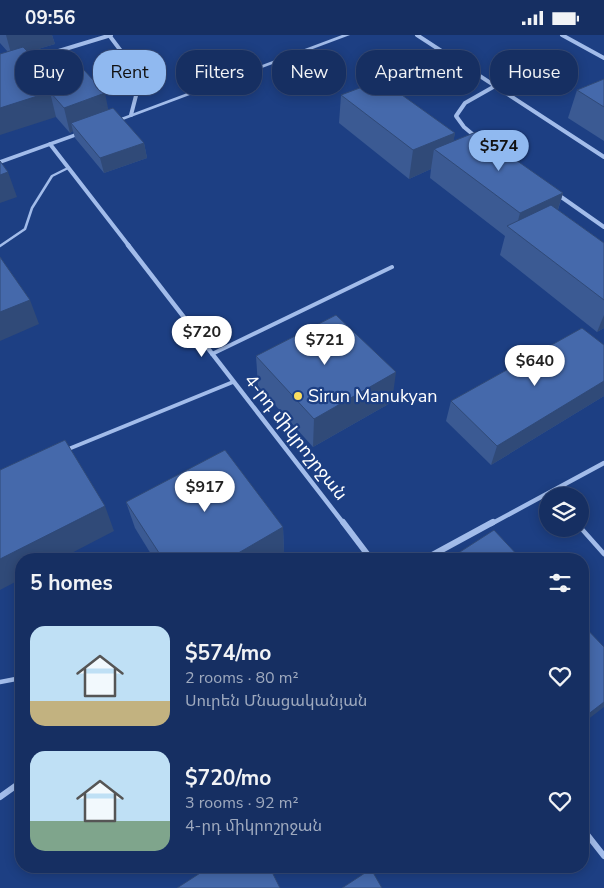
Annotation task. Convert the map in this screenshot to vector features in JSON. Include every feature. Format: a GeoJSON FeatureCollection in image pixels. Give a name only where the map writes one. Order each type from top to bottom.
{"type":"FeatureCollection","features":[{"type":"Feature","properties":{"kind":"street"},"geometry":{"type":"LineString","coordinates":[[63,50],[110,35],[127,59],[139,84],[131,115]]}},
{"type":"Feature","properties":{"kind":"street"},"geometry":{"type":"LineString","coordinates":[[104,125],[347,35]]}},
{"type":"Feature","properties":{"kind":"street"},"geometry":{"type":"LineString","coordinates":[[417,35],[490,83]]}},
{"type":"Feature","properties":{"kind":"street"},"geometry":{"type":"LineString","coordinates":[[562,35],[604,58]]}},
{"type":"Feature","properties":{"kind":"street"},"geometry":{"type":"LineString","coordinates":[[479,139],[464,127],[456,116],[465,103],[490,89]]}},
{"type":"Feature","properties":{"kind":"street"},"geometry":{"type":"LineString","coordinates":[[509,95],[604,157]]}},
{"type":"Feature","properties":{"kind":"street"},"geometry":{"type":"LineString","coordinates":[[0,163],[95,128]]}},
{"type":"Feature","properties":{"kind":"street","name":"4-րդ միկրոշրջան"},"geometry":{"type":"LineString","coordinates":[[50,145],[366,553]]}},
{"type":"Feature","properties":{"kind":"street"},"geometry":{"type":"LineString","coordinates":[[549,189],[604,227]]}},
{"type":"Feature","properties":{"kind":"street"},"geometry":{"type":"LineString","coordinates":[[562,487],[604,463]]}},
{"type":"Feature","properties":{"kind":"street"},"geometry":{"type":"LineString","coordinates":[[437,553],[539,500]]}},
{"type":"Feature","properties":{"kind":"street"},"geometry":{"type":"LineString","coordinates":[[0,797],[15,786]]}},
{"type":"Feature","properties":{"kind":"street"},"geometry":{"type":"LineString","coordinates":[[589,837],[604,856]]}},
{"type":"Feature","properties":{"kind":"lane"},"geometry":{"type":"LineString","coordinates":[[0,246],[25,229],[32,208],[52,176],[68,168]]}},
{"type":"Feature","properties":{"kind":"lane"},"geometry":{"type":"LineString","coordinates":[[212,353],[392,267]]}},
{"type":"Feature","properties":{"kind":"lane"},"geometry":{"type":"LineString","coordinates":[[60,452],[233,382]]}},
{"type":"Feature","properties":{"kind":"lane"},"geometry":{"type":"LineString","coordinates":[[589,537],[604,553]]}},
{"type":"Feature","properties":{"kind":"lane"},"geometry":{"type":"LineString","coordinates":[[0,683],[15,679]]}},
{"type":"Feature","properties":{"kind":"building"},"geometry":{"type":"Polygon","coordinates":[[[23,47],[26,50],[15,50],[15,95],[41,95],[0,108],[0,54],[23,47]]]}},
{"type":"Feature","properties":{"kind":"building"},"geometry":{"type":"Polygon","coordinates":[[[84,70],[93,80],[93,95],[100,95],[64,108],[53,95],[83,95],[84,70]]]}},
{"type":"Feature","properties":{"kind":"building"},"geometry":{"type":"Polygon","coordinates":[[[604,79],[604,107],[578,91],[604,79]]]}},
{"type":"Feature","properties":{"kind":"building"},"geometry":{"type":"Polygon","coordinates":[[[356,89],[356,95],[402,95],[455,133],[413,150],[341,95],[346,95],[346,93],[356,89]]]}},
{"type":"Feature","properties":{"kind":"building"},"geometry":{"type":"Polygon","coordinates":[[[113,108],[144,143],[100,158],[71,123],[113,108]]]}},
{"type":"Feature","properties":{"kind":"building"},"geometry":{"type":"Polygon","coordinates":[[[476,132],[563,193],[520,213],[434,149],[476,132]]]}},
{"type":"Feature","properties":{"kind":"building"},"geometry":{"type":"Polygon","coordinates":[[[0,161],[8,172],[0,175],[0,161]]]}},
{"type":"Feature","properties":{"kind":"building"},"geometry":{"type":"Polygon","coordinates":[[[551,205],[604,243],[604,300],[507,226],[551,205]]]}},
{"type":"Feature","properties":{"kind":"building"},"geometry":{"type":"Polygon","coordinates":[[[0,257],[30,300],[0,312],[0,257]]]}},
{"type":"Feature","properties":{"kind":"building"},"geometry":{"type":"Polygon","coordinates":[[[336,315],[396,372],[314,419],[256,356],[336,315]]]}},
{"type":"Feature","properties":{"kind":"building"},"geometry":{"type":"Polygon","coordinates":[[[582,328],[604,345],[604,381],[497,446],[451,401],[582,328]]]}},
{"type":"Feature","properties":{"kind":"building"},"geometry":{"type":"Polygon","coordinates":[[[65,440],[105,506],[0,559],[0,470],[65,440]]]}},
{"type":"Feature","properties":{"kind":"building"},"geometry":{"type":"Polygon","coordinates":[[[225,450],[283,527],[238,553],[159,553],[126,502],[225,450]]]}},
{"type":"Feature","properties":{"kind":"building"},"geometry":{"type":"Polygon","coordinates":[[[494,530],[515,553],[458,553],[494,530]]]}},
{"type":"Feature","properties":{"kind":"building"},"geometry":{"type":"Polygon","coordinates":[[[589,631],[604,647],[604,702],[589,714],[589,631]]]}},
{"type":"Feature","properties":{"kind":"building"},"geometry":{"type":"Polygon","coordinates":[[[200,873],[272,873],[280,888],[177,888],[200,873]]]}},
{"type":"Feature","properties":{"kind":"building"},"geometry":{"type":"Polygon","coordinates":[[[365,873],[373,873],[382,888],[342,888],[365,873]]]}},
{"type":"Feature","properties":{"kind":"place","name":"Sirun Manukyan"},"geometry":{"type":"Point","coordinates":[298,396]}}]}
